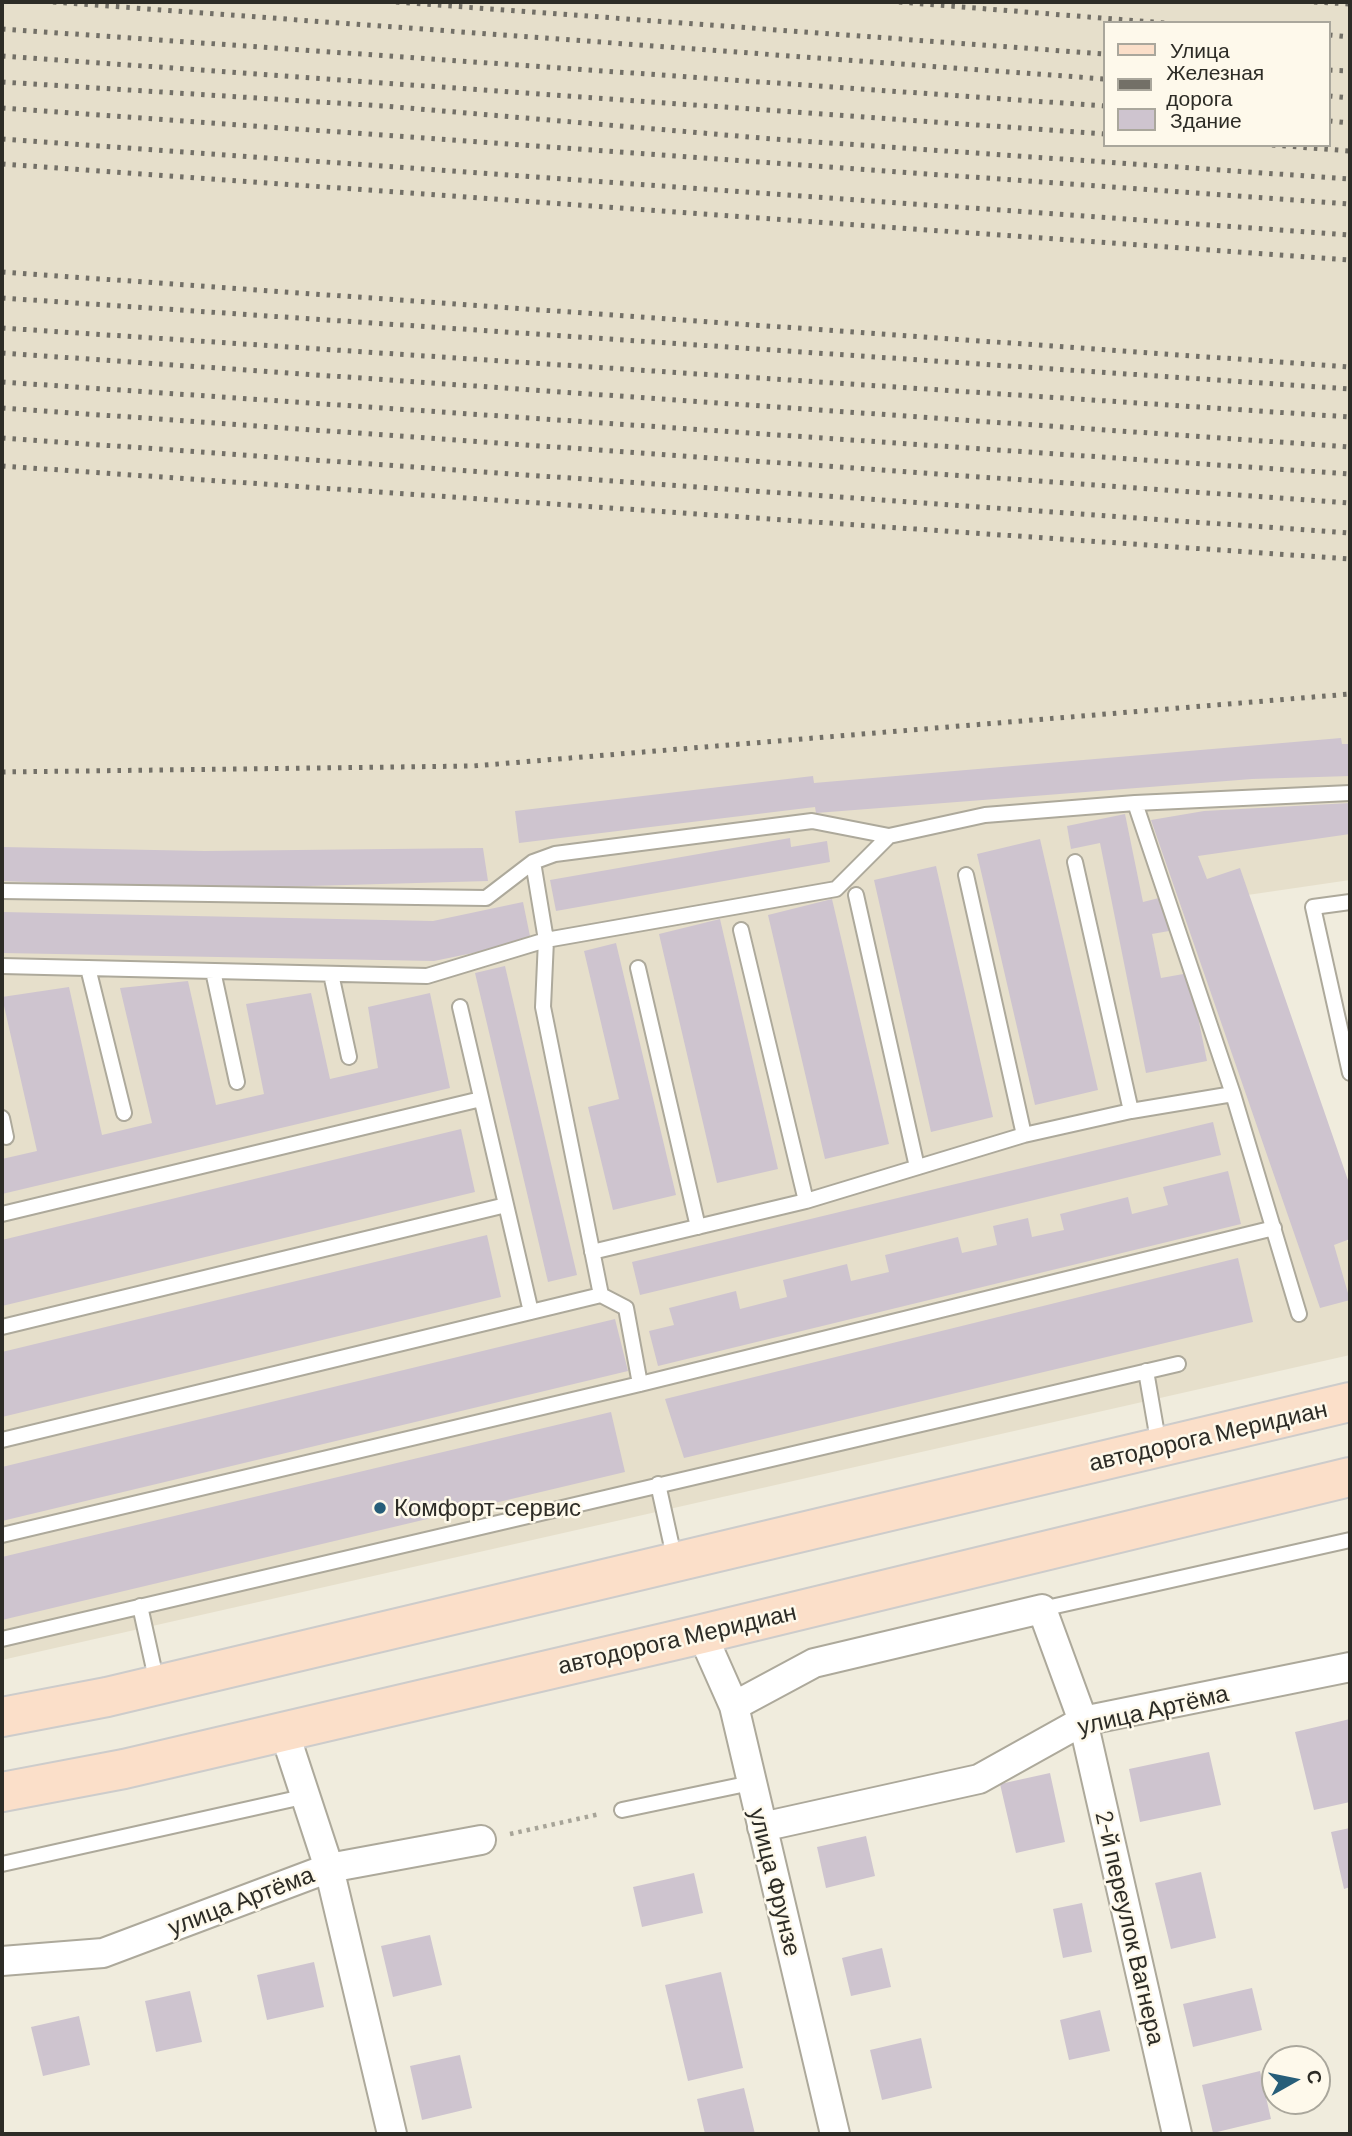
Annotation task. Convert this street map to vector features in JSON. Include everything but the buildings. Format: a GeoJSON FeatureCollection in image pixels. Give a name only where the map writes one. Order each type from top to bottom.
{"type":"FeatureCollection","features":[{"type":"Feature","properties":{"kind":"main road","name":"автодорога Меридиан"},"geometry":{"type":"LineString","coordinates":[[2,1717],[158,1685],[1350,1402]]}},
{"type":"Feature","properties":{"kind":"main road","name":"автодорога Меридиан"},"geometry":{"type":"LineString","coordinates":[[2,1792],[124,1769],[702,1634],[1350,1477]]}},
{"type":"Feature","properties":{"kind":"street"},"geometry":{"type":"LineString","coordinates":[[734,1706],[814,1664],[1042,1609]]}},
{"type":"Feature","properties":{"kind":"street","name":"2-й переулок Вагнера"},"geometry":{"type":"LineString","coordinates":[[1042,1609],[1083,1721],[1178,2134]]}},
{"type":"Feature","properties":{"kind":"street","name":"улица Фрунзе"},"geometry":{"type":"LineString","coordinates":[[702,1634],[734,1706],[835,2134]]}},
{"type":"Feature","properties":{"kind":"street","name":"улица Артёма"},"geometry":{"type":"LineString","coordinates":[[762,1827],[979,1779],[1083,1721],[1350,1667]]}},
{"type":"Feature","properties":{"kind":"street"},"geometry":{"type":"LineString","coordinates":[[284,1731],[330,1868],[392,2134]]}},
{"type":"Feature","properties":{"kind":"street","name":"улица Артёма"},"geometry":{"type":"LineString","coordinates":[[2,1961],[103,1953],[330,1868],[481,1840]]}},
{"type":"Feature","properties":{"kind":"lane"},"geometry":{"type":"LineString","coordinates":[[2,891],[486,898],[533,862],[555,854],[812,821],[889,836],[985,815],[1135,803],[1350,793]]}},
{"type":"Feature","properties":{"kind":"lane"},"geometry":{"type":"LineString","coordinates":[[1135,803],[1233,1094],[1299,1314]]}},
{"type":"Feature","properties":{"kind":"lane"},"geometry":{"type":"LineString","coordinates":[[2,966],[427,976],[546,940],[836,889],[889,836]]}},
{"type":"Feature","properties":{"kind":"lane"},"geometry":{"type":"LineString","coordinates":[[533,862],[546,940],[543,1007],[601,1295]]}},
{"type":"Feature","properties":{"kind":"lane"},"geometry":{"type":"LineString","coordinates":[[1076,862],[1131,1111]]}},
{"type":"Feature","properties":{"kind":"lane"},"geometry":{"type":"LineString","coordinates":[[966,875],[1024,1135]]}},
{"type":"Feature","properties":{"kind":"lane"},"geometry":{"type":"LineString","coordinates":[[856,895],[917,1167]]}},
{"type":"Feature","properties":{"kind":"lane"},"geometry":{"type":"LineString","coordinates":[[1350,902],[1313,907],[1350,1073]]}},
{"type":"Feature","properties":{"kind":"lane"},"geometry":{"type":"LineString","coordinates":[[741,930],[806,1201]]}},
{"type":"Feature","properties":{"kind":"lane"},"geometry":{"type":"LineString","coordinates":[[89,968],[124,1112]]}},
{"type":"Feature","properties":{"kind":"lane"},"geometry":{"type":"LineString","coordinates":[[638,968],[698,1227]]}},
{"type":"Feature","properties":{"kind":"lane"},"geometry":{"type":"LineString","coordinates":[[213,971],[237,1082]]}},
{"type":"Feature","properties":{"kind":"lane"},"geometry":{"type":"LineString","coordinates":[[331,974],[349,1057]]}},
{"type":"Feature","properties":{"kind":"lane"},"geometry":{"type":"LineString","coordinates":[[460,1007],[531,1312]]}},
{"type":"Feature","properties":{"kind":"lane"},"geometry":{"type":"LineString","coordinates":[[592,1252],[806,1201],[1024,1135],[1131,1111],[1233,1094]]}},
{"type":"Feature","properties":{"kind":"lane"},"geometry":{"type":"LineString","coordinates":[[2,1214],[481,1099]]}},
{"type":"Feature","properties":{"kind":"lane"},"geometry":{"type":"LineString","coordinates":[[2,1118],[6,1137]]}},
{"type":"Feature","properties":{"kind":"lane"},"geometry":{"type":"LineString","coordinates":[[2,1327],[506,1205]]}},
{"type":"Feature","properties":{"kind":"lane"},"geometry":{"type":"LineString","coordinates":[[2,1535],[640,1384],[1275,1228]]}},
{"type":"Feature","properties":{"kind":"lane"},"geometry":{"type":"LineString","coordinates":[[2,1440],[601,1295],[626,1308],[640,1384]]}},
{"type":"Feature","properties":{"kind":"lane"},"geometry":{"type":"LineString","coordinates":[[2,1639],[1178,1364]]}},
{"type":"Feature","properties":{"kind":"lane"},"geometry":{"type":"LineString","coordinates":[[1146,1371],[1159,1447]]}},
{"type":"Feature","properties":{"kind":"lane"},"geometry":{"type":"LineString","coordinates":[[658,1484],[676,1562]]}},
{"type":"Feature","properties":{"kind":"lane"},"geometry":{"type":"LineString","coordinates":[[1042,1609],[1350,1539]]}},
{"type":"Feature","properties":{"kind":"lane"},"geometry":{"type":"LineString","coordinates":[[141,1606],[158,1685]]}},
{"type":"Feature","properties":{"kind":"lane"},"geometry":{"type":"LineString","coordinates":[[622,1810],[751,1783]]}},
{"type":"Feature","properties":{"kind":"lane"},"geometry":{"type":"LineString","coordinates":[[2,1864],[307,1797]]}},
{"type":"Feature","properties":{"kind":"path"},"geometry":{"type":"LineString","coordinates":[[481,1840],[622,1810]]}},
{"type":"Feature","properties":{"kind":"shaded area"},"geometry":{"type":"Polygon","coordinates":[[[2,2],[1350,2],[1350,880],[1227,898],[1350,1249],[1350,1355],[2,1660],[2,2]]]}},
{"type":"Feature","properties":{"kind":"railway"},"geometry":{"type":"LineString","coordinates":[[53,2],[1104,79]]}},
{"type":"Feature","properties":{"kind":"railway"},"geometry":{"type":"LineString","coordinates":[[396,2],[1104,54]]}},
{"type":"Feature","properties":{"kind":"railway"},"geometry":{"type":"LineString","coordinates":[[899,2],[1140,21]]}},
{"type":"Feature","properties":{"kind":"railway"},"geometry":{"type":"LineString","coordinates":[[1314,2],[1350,4]]}},
{"type":"Feature","properties":{"kind":"railway"},"geometry":{"type":"LineString","coordinates":[[2,29],[1104,106]]}},
{"type":"Feature","properties":{"kind":"railway"},"geometry":{"type":"LineString","coordinates":[[1331,35],[1350,37]]}},
{"type":"Feature","properties":{"kind":"railway"},"geometry":{"type":"LineString","coordinates":[[2,56],[1104,134]]}},
{"type":"Feature","properties":{"kind":"railway"},"geometry":{"type":"LineString","coordinates":[[1331,70],[1350,71]]}},
{"type":"Feature","properties":{"kind":"railway"},"geometry":{"type":"LineString","coordinates":[[2,82],[384,106],[773,139],[1350,179]]}},
{"type":"Feature","properties":{"kind":"railway"},"geometry":{"type":"LineString","coordinates":[[1331,96],[1350,98]]}},
{"type":"Feature","properties":{"kind":"railway"},"geometry":{"type":"LineString","coordinates":[[2,108],[1350,204]]}},
{"type":"Feature","properties":{"kind":"railway"},"geometry":{"type":"LineString","coordinates":[[1331,121],[1350,123]]}},
{"type":"Feature","properties":{"kind":"railway"},"geometry":{"type":"LineString","coordinates":[[2,139],[1350,235]]}},
{"type":"Feature","properties":{"kind":"railway"},"geometry":{"type":"LineString","coordinates":[[1298,147],[1350,151]]}},
{"type":"Feature","properties":{"kind":"railway"},"geometry":{"type":"LineString","coordinates":[[2,164],[1350,260]]}},
{"type":"Feature","properties":{"kind":"railway"},"geometry":{"type":"LineString","coordinates":[[2,272],[1350,367]]}},
{"type":"Feature","properties":{"kind":"railway"},"geometry":{"type":"LineString","coordinates":[[2,298],[1350,389]]}},
{"type":"Feature","properties":{"kind":"railway"},"geometry":{"type":"LineString","coordinates":[[2,328],[1350,417]]}},
{"type":"Feature","properties":{"kind":"railway"},"geometry":{"type":"LineString","coordinates":[[2,353],[1350,447]]}},
{"type":"Feature","properties":{"kind":"railway"},"geometry":{"type":"LineString","coordinates":[[2,382],[1350,474]]}},
{"type":"Feature","properties":{"kind":"railway"},"geometry":{"type":"LineString","coordinates":[[2,408],[1350,503]]}},
{"type":"Feature","properties":{"kind":"railway"},"geometry":{"type":"LineString","coordinates":[[2,438],[1350,533]]}},
{"type":"Feature","properties":{"kind":"railway"},"geometry":{"type":"LineString","coordinates":[[2,466],[1350,559]]}},
{"type":"Feature","properties":{"kind":"railway"},"geometry":{"type":"LineString","coordinates":[[2,772],[473,766],[1350,694]]}},
{"type":"Feature","properties":{"kind":"place","name":"Комфорт-сервис"},"geometry":{"type":"Point","coordinates":[380,1508]}}]}
